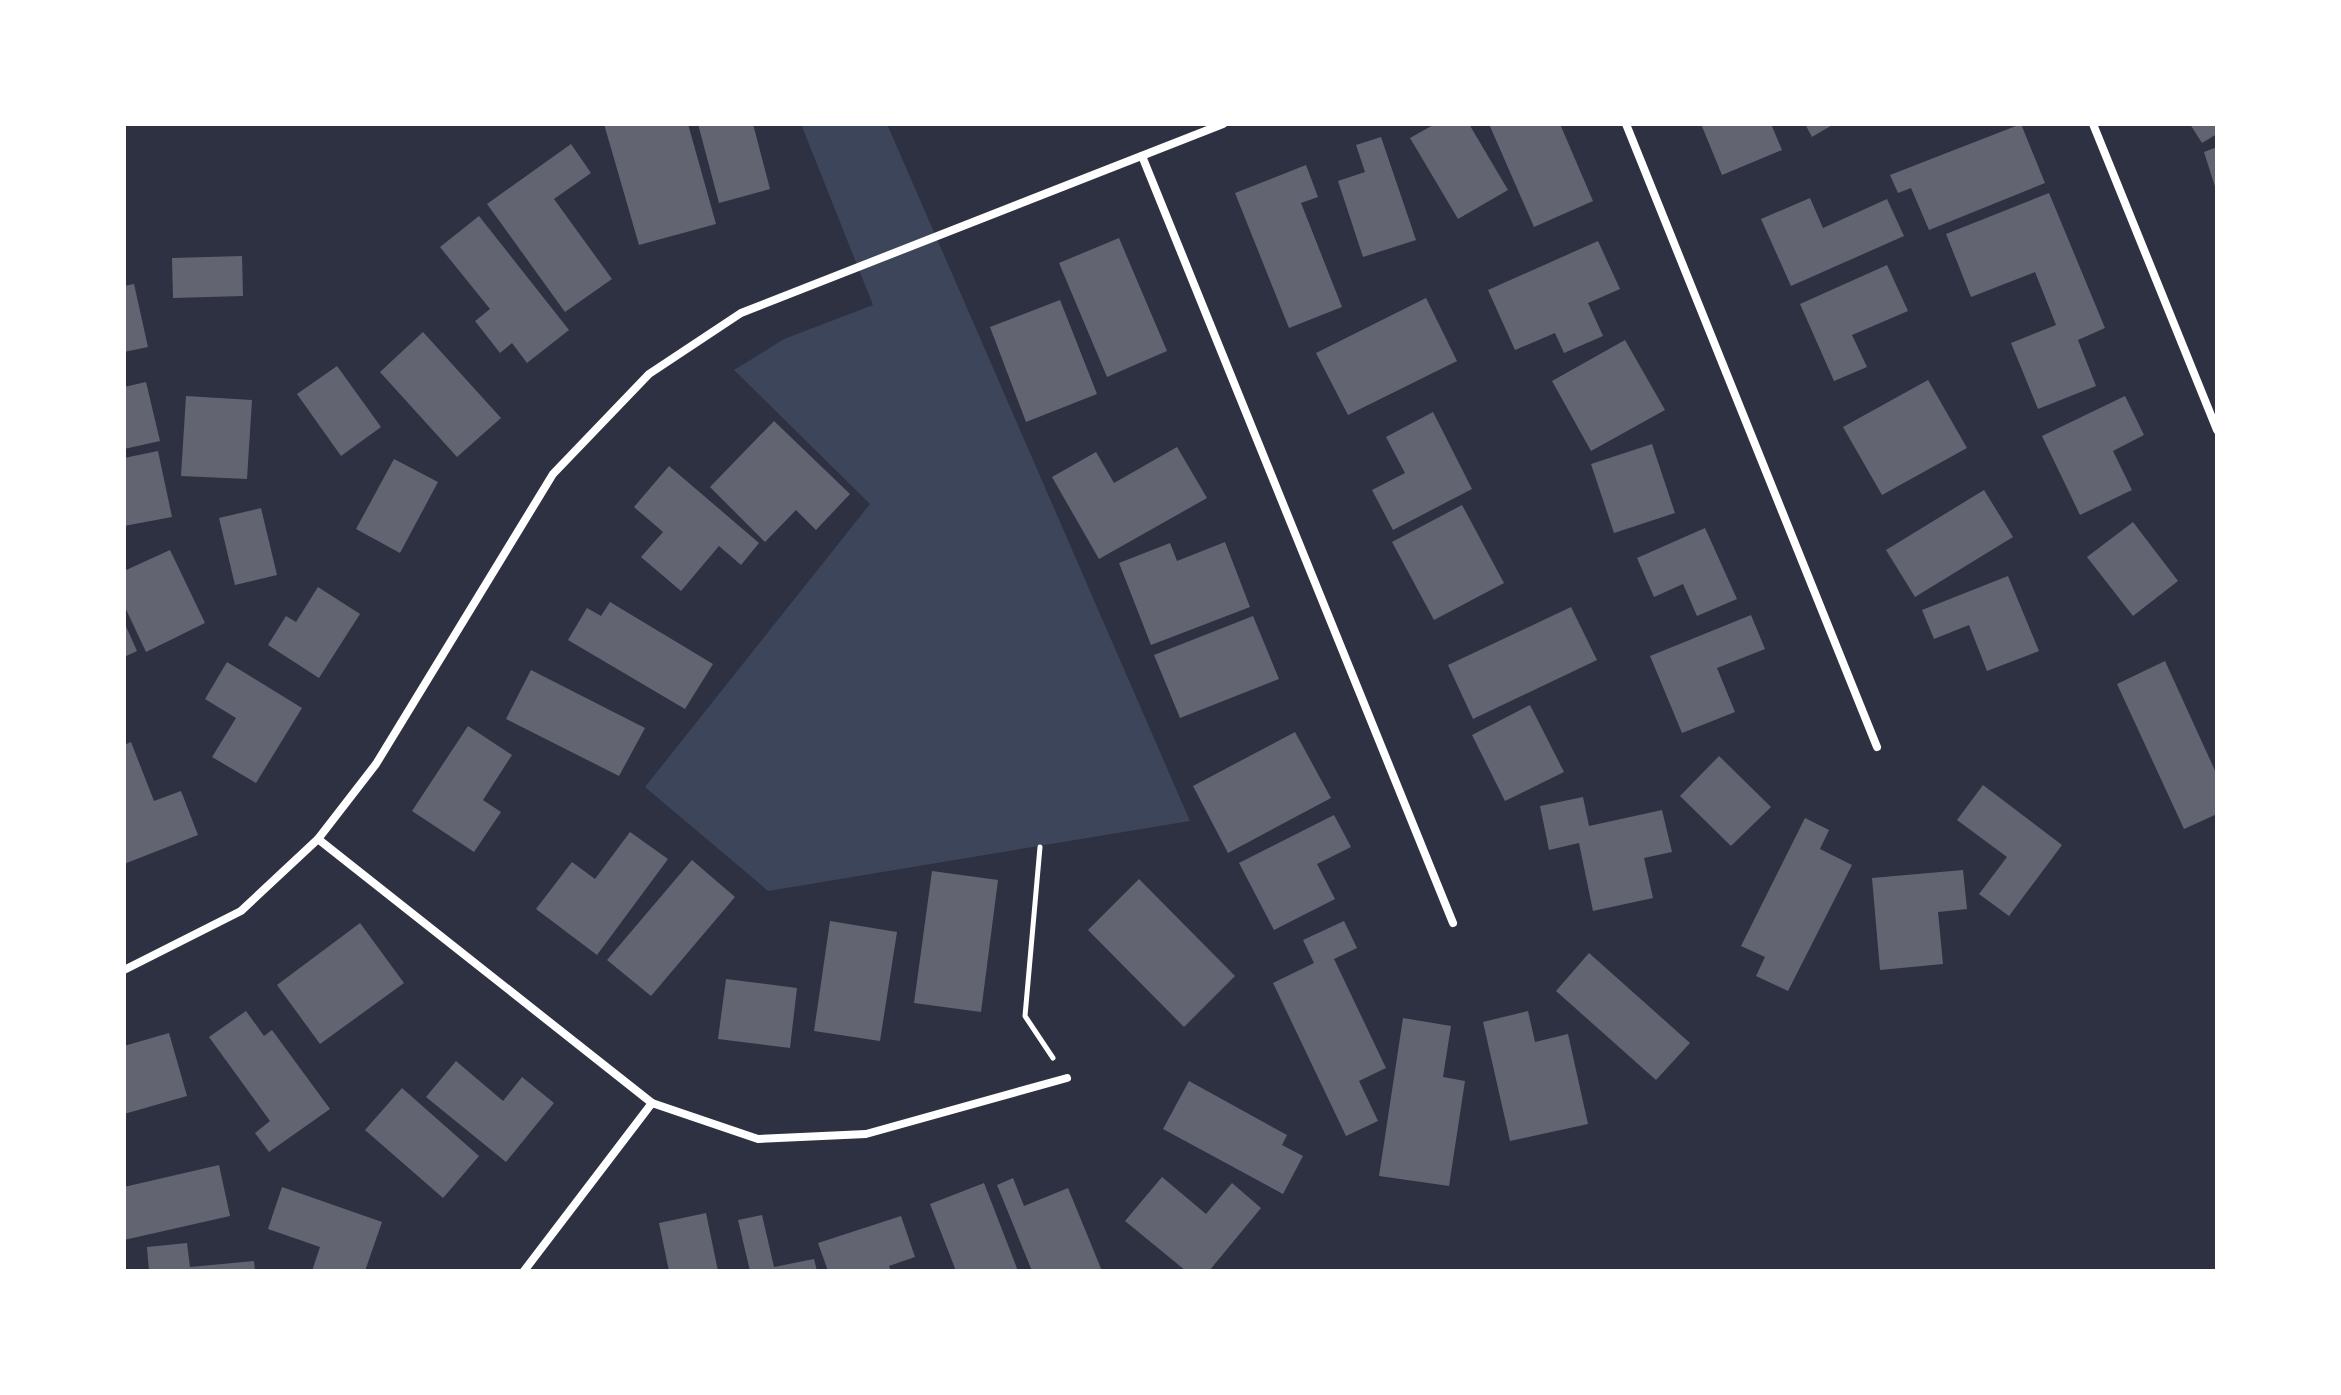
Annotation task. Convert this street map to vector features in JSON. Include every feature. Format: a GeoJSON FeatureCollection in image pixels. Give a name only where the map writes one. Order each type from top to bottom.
{"type":"FeatureCollection","features":[{"type":"Feature","properties":{"kind":"street"},"geometry":{"type":"LineString","coordinates":[[124,970],[241,911],[318,839],[376,764],[553,474],[649,374],[741,313],[1223,124]]}},
{"type":"Feature","properties":{"kind":"street"},"geometry":{"type":"LineString","coordinates":[[1626,124],[1877,747]]}},
{"type":"Feature","properties":{"kind":"street"},"geometry":{"type":"LineString","coordinates":[[2093,124],[2217,430]]}},
{"type":"Feature","properties":{"kind":"street"},"geometry":{"type":"LineString","coordinates":[[1142,156],[1453,923]]}},
{"type":"Feature","properties":{"kind":"street"},"geometry":{"type":"LineString","coordinates":[[318,839],[652,1103],[758,1139],[866,1134],[1067,1078]]}},
{"type":"Feature","properties":{"kind":"street"},"geometry":{"type":"LineString","coordinates":[[524,1271],[652,1103]]}},
{"type":"Feature","properties":{"kind":"path"},"geometry":{"type":"LineString","coordinates":[[1040,847],[1025,1016],[1067,1078]]}},
{"type":"Feature","properties":{"kind":"shaded area"},"geometry":{"type":"Polygon","coordinates":[[[801,124],[887,124],[1190,821],[768,891],[645,787],[870,504],[734,370],[784,339],[873,305],[801,124]]]}},
{"type":"Feature","properties":{"kind":"building"},"geometry":{"type":"Polygon","coordinates":[[[604,124],[688,124],[716,224],[639,245],[604,124]]]}},
{"type":"Feature","properties":{"kind":"building"},"geometry":{"type":"Polygon","coordinates":[[[698,124],[753,124],[770,189],[719,203],[698,124]]]}},
{"type":"Feature","properties":{"kind":"building"},"geometry":{"type":"Polygon","coordinates":[[[1435,124],[1469,124],[1508,190],[1458,219],[1410,138],[1435,124]]]}},
{"type":"Feature","properties":{"kind":"building"},"geometry":{"type":"Polygon","coordinates":[[[1489,124],[1560,124],[1593,201],[1534,227],[1489,124]]]}},
{"type":"Feature","properties":{"kind":"building"},"geometry":{"type":"Polygon","coordinates":[[[1701,124],[1771,124],[1782,150],[1722,175],[1701,124]]]}},
{"type":"Feature","properties":{"kind":"building"},"geometry":{"type":"Polygon","coordinates":[[[1805,124],[1834,124],[1812,137],[1805,124]]]}},
{"type":"Feature","properties":{"kind":"building"},"geometry":{"type":"Polygon","coordinates":[[[2021,124],[2045,183],[1929,230],[1911,188],[1898,193],[1890,175],[2021,124]]]}},
{"type":"Feature","properties":{"kind":"building"},"geometry":{"type":"Polygon","coordinates":[[[2190,124],[2217,124],[2217,134],[2202,143],[2190,124]]]}},
{"type":"Feature","properties":{"kind":"building"},"geometry":{"type":"Polygon","coordinates":[[[1381,137],[1416,240],[1363,257],[1338,181],[1365,172],[1356,145],[1381,137]]]}},
{"type":"Feature","properties":{"kind":"building"},"geometry":{"type":"Polygon","coordinates":[[[571,144],[591,173],[554,199],[612,279],[565,312],[487,204],[571,144]]]}},
{"type":"Feature","properties":{"kind":"building"},"geometry":{"type":"Polygon","coordinates":[[[2217,147],[2217,190],[2216,190],[2204,152],[2217,147]]]}},
{"type":"Feature","properties":{"kind":"building"},"geometry":{"type":"Polygon","coordinates":[[[1306,165],[1318,197],[1301,203],[1342,307],[1289,328],[1235,193],[1306,165]]]}},
{"type":"Feature","properties":{"kind":"building"},"geometry":{"type":"Polygon","coordinates":[[[2049,193],[2105,328],[2078,340],[2096,386],[2038,409],[2011,343],[2056,325],[2035,272],[1971,297],[1946,234],[2049,193]]]}},
{"type":"Feature","properties":{"kind":"building"},"geometry":{"type":"Polygon","coordinates":[[[1810,198],[1823,228],[1887,199],[1904,236],[1791,286],[1761,219],[1810,198]]]}},
{"type":"Feature","properties":{"kind":"building"},"geometry":{"type":"Polygon","coordinates":[[[479,216],[569,330],[527,363],[512,343],[500,353],[475,321],[490,309],[440,247],[479,216]]]}},
{"type":"Feature","properties":{"kind":"building"},"geometry":{"type":"Polygon","coordinates":[[[1119,238],[1167,351],[1107,377],[1059,263],[1119,238]]]}},
{"type":"Feature","properties":{"kind":"building"},"geometry":{"type":"Polygon","coordinates":[[[1598,241],[1620,289],[1588,303],[1603,336],[1564,353],[1555,333],[1515,350],[1488,290],[1598,241]]]}},
{"type":"Feature","properties":{"kind":"building"},"geometry":{"type":"Polygon","coordinates":[[[242,256],[243,296],[173,298],[172,258],[242,256]]]}},
{"type":"Feature","properties":{"kind":"building"},"geometry":{"type":"Polygon","coordinates":[[[1887,265],[1908,311],[1852,335],[1867,367],[1834,381],[1800,304],[1887,265]]]}},
{"type":"Feature","properties":{"kind":"building"},"geometry":{"type":"Polygon","coordinates":[[[134,284],[148,347],[124,352],[124,286],[134,284]]]}},
{"type":"Feature","properties":{"kind":"building"},"geometry":{"type":"Polygon","coordinates":[[[1426,298],[1457,361],[1348,415],[1316,353],[1426,298]]]}},
{"type":"Feature","properties":{"kind":"building"},"geometry":{"type":"Polygon","coordinates":[[[1060,300],[1097,394],[1026,422],[990,327],[1060,300]]]}},
{"type":"Feature","properties":{"kind":"building"},"geometry":{"type":"Polygon","coordinates":[[[423,332],[501,418],[457,457],[380,372],[423,332]]]}},
{"type":"Feature","properties":{"kind":"building"},"geometry":{"type":"Polygon","coordinates":[[[1625,340],[1665,410],[1591,451],[1552,381],[1625,340]]]}},
{"type":"Feature","properties":{"kind":"building"},"geometry":{"type":"Polygon","coordinates":[[[337,366],[381,427],[341,456],[297,394],[337,366]]]}},
{"type":"Feature","properties":{"kind":"building"},"geometry":{"type":"Polygon","coordinates":[[[1928,380],[1967,448],[1882,495],[1843,427],[1928,380]]]}},
{"type":"Feature","properties":{"kind":"building"},"geometry":{"type":"Polygon","coordinates":[[[146,382],[160,441],[124,449],[124,387],[146,382]]]}},
{"type":"Feature","properties":{"kind":"building"},"geometry":{"type":"Polygon","coordinates":[[[186,396],[252,400],[247,479],[181,476],[186,396]]]}},
{"type":"Feature","properties":{"kind":"building"},"geometry":{"type":"Polygon","coordinates":[[[2125,396],[2144,435],[2113,451],[2132,490],[2080,515],[2042,436],[2125,396]]]}},
{"type":"Feature","properties":{"kind":"building"},"geometry":{"type":"Polygon","coordinates":[[[1433,412],[1472,489],[1393,530],[1372,490],[1405,473],[1386,437],[1433,412]]]}},
{"type":"Feature","properties":{"kind":"building"},"geometry":{"type":"Polygon","coordinates":[[[774,421],[850,494],[816,530],[796,510],[765,542],[710,487],[774,421]]]}},
{"type":"Feature","properties":{"kind":"building"},"geometry":{"type":"Polygon","coordinates":[[[1652,444],[1675,513],[1614,533],[1591,464],[1652,444]]]}},
{"type":"Feature","properties":{"kind":"building"},"geometry":{"type":"Polygon","coordinates":[[[1177,447],[1207,498],[1099,559],[1052,477],[1096,452],[1114,483],[1177,447]]]}},
{"type":"Feature","properties":{"kind":"building"},"geometry":{"type":"Polygon","coordinates":[[[158,451],[172,517],[124,526],[124,458],[158,451]]]}},
{"type":"Feature","properties":{"kind":"building"},"geometry":{"type":"Polygon","coordinates":[[[394,459],[438,482],[400,553],[356,529],[394,459]]]}},
{"type":"Feature","properties":{"kind":"building"},"geometry":{"type":"Polygon","coordinates":[[[669,466],[759,543],[741,565],[719,546],[681,591],[641,557],[663,532],[634,507],[669,466]]]}},
{"type":"Feature","properties":{"kind":"building"},"geometry":{"type":"Polygon","coordinates":[[[1984,490],[2013,537],[1915,597],[1886,550],[1984,490]]]}},
{"type":"Feature","properties":{"kind":"building"},"geometry":{"type":"Polygon","coordinates":[[[1462,505],[1504,583],[1434,620],[1392,542],[1462,505]]]}},
{"type":"Feature","properties":{"kind":"building"},"geometry":{"type":"Polygon","coordinates":[[[261,508],[277,575],[235,585],[219,518],[261,508]]]}},
{"type":"Feature","properties":{"kind":"building"},"geometry":{"type":"Polygon","coordinates":[[[2133,522],[2178,581],[2133,616],[2087,557],[2133,522]]]}},
{"type":"Feature","properties":{"kind":"building"},"geometry":{"type":"Polygon","coordinates":[[[1705,528],[1737,599],[1697,616],[1683,584],[1654,597],[1637,558],[1705,528]]]}},
{"type":"Feature","properties":{"kind":"building"},"geometry":{"type":"Polygon","coordinates":[[[1225,542],[1250,607],[1151,645],[1119,563],[1170,543],[1177,561],[1225,542]]]}},
{"type":"Feature","properties":{"kind":"building"},"geometry":{"type":"Polygon","coordinates":[[[170,550],[205,623],[146,652],[124,605],[124,571],[170,550]]]}},
{"type":"Feature","properties":{"kind":"building"},"geometry":{"type":"Polygon","coordinates":[[[2008,576],[2039,651],[1987,671],[1969,625],[1934,639],[1922,610],[2008,576]]]}},
{"type":"Feature","properties":{"kind":"building"},"geometry":{"type":"Polygon","coordinates":[[[318,587],[360,614],[319,678],[268,645],[286,616],[296,622],[318,587]]]}},
{"type":"Feature","properties":{"kind":"building"},"geometry":{"type":"Polygon","coordinates":[[[610,602],[713,664],[685,709],[568,640],[587,608],[601,616],[610,602]]]}},
{"type":"Feature","properties":{"kind":"building"},"geometry":{"type":"Polygon","coordinates":[[[1571,607],[1597,660],[1473,719],[1448,665],[1571,607]]]}},
{"type":"Feature","properties":{"kind":"building"},"geometry":{"type":"Polygon","coordinates":[[[1751,615],[1765,649],[1717,668],[1735,712],[1682,733],[1650,656],[1751,615]]]}},
{"type":"Feature","properties":{"kind":"building"},"geometry":{"type":"Polygon","coordinates":[[[1253,616],[1279,679],[1180,718],[1154,655],[1253,616]]]}},
{"type":"Feature","properties":{"kind":"building"},"geometry":{"type":"Polygon","coordinates":[[[124,622],[137,651],[124,657],[124,622]]]}},
{"type":"Feature","properties":{"kind":"building"},"geometry":{"type":"Polygon","coordinates":[[[2165,661],[2217,775],[2217,814],[2184,829],[2117,684],[2165,661]]]}},
{"type":"Feature","properties":{"kind":"building"},"geometry":{"type":"Polygon","coordinates":[[[227,662],[302,708],[256,783],[212,757],[236,718],[205,699],[227,662]]]}},
{"type":"Feature","properties":{"kind":"building"},"geometry":{"type":"Polygon","coordinates":[[[531,670],[645,728],[619,776],[506,719],[531,670]]]}},
{"type":"Feature","properties":{"kind":"building"},"geometry":{"type":"Polygon","coordinates":[[[1530,705],[1564,772],[1505,801],[1472,735],[1530,705]]]}},
{"type":"Feature","properties":{"kind":"building"},"geometry":{"type":"Polygon","coordinates":[[[468,726],[512,755],[483,800],[501,812],[474,852],[412,811],[468,726]]]}},
{"type":"Feature","properties":{"kind":"building"},"geometry":{"type":"Polygon","coordinates":[[[1295,732],[1331,798],[1228,853],[1193,786],[1295,732]]]}},
{"type":"Feature","properties":{"kind":"building"},"geometry":{"type":"Polygon","coordinates":[[[131,742],[154,801],[181,791],[198,835],[124,864],[124,745],[131,742]]]}},
{"type":"Feature","properties":{"kind":"building"},"geometry":{"type":"Polygon","coordinates":[[[1719,756],[1771,807],[1731,846],[1680,796],[1719,756]]]}},
{"type":"Feature","properties":{"kind":"building"},"geometry":{"type":"Polygon","coordinates":[[[1983,785],[2062,845],[2009,916],[1979,894],[2007,857],[1957,820],[1983,785]]]}},
{"type":"Feature","properties":{"kind":"building"},"geometry":{"type":"Polygon","coordinates":[[[1583,797],[1589,826],[1662,810],[1672,852],[1644,858],[1653,898],[1593,911],[1579,843],[1549,850],[1540,806],[1583,797]]]}},
{"type":"Feature","properties":{"kind":"building"},"geometry":{"type":"Polygon","coordinates":[[[1334,815],[1351,847],[1317,864],[1335,899],[1274,930],[1239,863],[1334,815]]]}},
{"type":"Feature","properties":{"kind":"building"},"geometry":{"type":"Polygon","coordinates":[[[1805,818],[1829,830],[1820,849],[1852,865],[1788,991],[1756,976],[1765,957],[1741,946],[1805,818]]]}},
{"type":"Feature","properties":{"kind":"building"},"geometry":{"type":"Polygon","coordinates":[[[630,832],[668,859],[597,955],[536,909],[572,862],[595,879],[630,832]]]}},
{"type":"Feature","properties":{"kind":"building"},"geometry":{"type":"Polygon","coordinates":[[[692,860],[735,897],[651,996],[607,960],[692,860]]]}},
{"type":"Feature","properties":{"kind":"building"},"geometry":{"type":"Polygon","coordinates":[[[1963,870],[1967,909],[1938,912],[1943,964],[1880,970],[1872,878],[1963,870]]]}},
{"type":"Feature","properties":{"kind":"building"},"geometry":{"type":"Polygon","coordinates":[[[932,871],[998,880],[981,1012],[914,1003],[932,871]]]}},
{"type":"Feature","properties":{"kind":"building"},"geometry":{"type":"Polygon","coordinates":[[[1139,879],[1235,976],[1184,1027],[1088,930],[1139,879]]]}},
{"type":"Feature","properties":{"kind":"building"},"geometry":{"type":"Polygon","coordinates":[[[830,921],[897,932],[880,1041],[814,1031],[830,921]]]}},
{"type":"Feature","properties":{"kind":"building"},"geometry":{"type":"Polygon","coordinates":[[[1344,921],[1357,948],[1334,959],[1386,1068],[1359,1081],[1378,1121],[1346,1136],[1273,983],[1314,963],[1303,940],[1344,921]]]}},
{"type":"Feature","properties":{"kind":"building"},"geometry":{"type":"Polygon","coordinates":[[[360,923],[404,983],[320,1044],[277,985],[360,923]]]}},
{"type":"Feature","properties":{"kind":"building"},"geometry":{"type":"Polygon","coordinates":[[[1589,953],[1690,1043],[1656,1080],[1556,991],[1589,953]]]}},
{"type":"Feature","properties":{"kind":"building"},"geometry":{"type":"Polygon","coordinates":[[[726,979],[797,988],[790,1048],[718,1039],[726,979]]]}},
{"type":"Feature","properties":{"kind":"building"},"geometry":{"type":"Polygon","coordinates":[[[246,1011],[264,1036],[272,1030],[330,1109],[269,1152],[255,1133],[270,1121],[209,1037],[246,1011]]]}},
{"type":"Feature","properties":{"kind":"building"},"geometry":{"type":"Polygon","coordinates":[[[1528,1011],[1535,1042],[1568,1034],[1588,1124],[1510,1141],[1483,1022],[1528,1011]]]}},
{"type":"Feature","properties":{"kind":"building"},"geometry":{"type":"Polygon","coordinates":[[[1403,1018],[1451,1026],[1443,1077],[1465,1081],[1449,1186],[1379,1176],[1403,1018]]]}},
{"type":"Feature","properties":{"kind":"building"},"geometry":{"type":"Polygon","coordinates":[[[169,1033],[187,1096],[124,1114],[124,1046],[169,1033]]]}},
{"type":"Feature","properties":{"kind":"building"},"geometry":{"type":"Polygon","coordinates":[[[456,1061],[503,1101],[522,1077],[554,1103],[506,1162],[426,1097],[456,1061]]]}},
{"type":"Feature","properties":{"kind":"building"},"geometry":{"type":"Polygon","coordinates":[[[1189,1081],[1287,1135],[1282,1145],[1303,1156],[1283,1194],[1163,1129],[1189,1081]]]}},
{"type":"Feature","properties":{"kind":"building"},"geometry":{"type":"Polygon","coordinates":[[[402,1088],[479,1156],[443,1198],[365,1130],[402,1088]]]}},
{"type":"Feature","properties":{"kind":"building"},"geometry":{"type":"Polygon","coordinates":[[[219,1165],[230,1216],[124,1240],[124,1187],[219,1165]]]}},
{"type":"Feature","properties":{"kind":"building"},"geometry":{"type":"Polygon","coordinates":[[[1162,1177],[1206,1214],[1232,1183],[1261,1208],[1209,1271],[1186,1271],[1125,1221],[1162,1177]]]}},
{"type":"Feature","properties":{"kind":"building"},"geometry":{"type":"Polygon","coordinates":[[[1013,1178],[1024,1206],[1068,1188],[1102,1271],[1032,1271],[997,1185],[1013,1178]]]}},
{"type":"Feature","properties":{"kind":"building"},"geometry":{"type":"Polygon","coordinates":[[[984,1183],[1018,1271],[956,1271],[930,1204],[984,1183]]]}},
{"type":"Feature","properties":{"kind":"building"},"geometry":{"type":"Polygon","coordinates":[[[282,1187],[382,1222],[365,1271],[312,1271],[320,1247],[268,1229],[282,1187]]]}},
{"type":"Feature","properties":{"kind":"building"},"geometry":{"type":"Polygon","coordinates":[[[706,1213],[718,1271],[669,1271],[659,1223],[706,1213]]]}},
{"type":"Feature","properties":{"kind":"building"},"geometry":{"type":"Polygon","coordinates":[[[762,1215],[774,1267],[814,1259],[817,1271],[750,1271],[738,1220],[762,1215]]]}},
{"type":"Feature","properties":{"kind":"building"},"geometry":{"type":"Polygon","coordinates":[[[901,1216],[915,1257],[889,1266],[891,1271],[828,1271],[818,1243],[901,1216]]]}},
{"type":"Feature","properties":{"kind":"building"},"geometry":{"type":"Polygon","coordinates":[[[187,1243],[190,1267],[254,1261],[255,1271],[149,1271],[147,1247],[187,1243]]]}}]}
